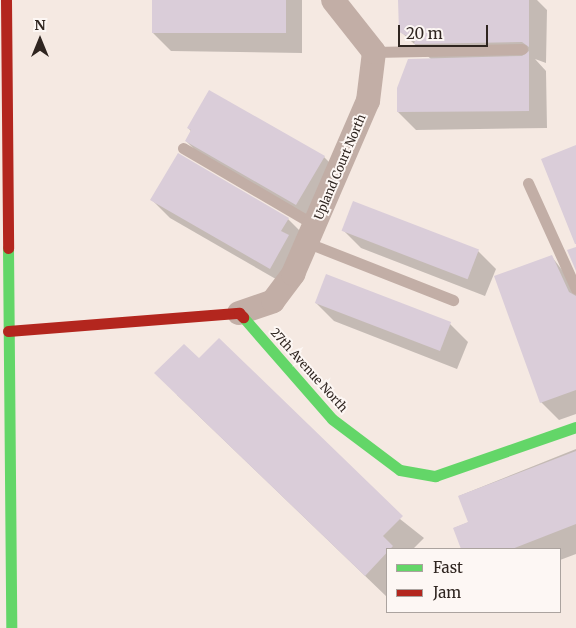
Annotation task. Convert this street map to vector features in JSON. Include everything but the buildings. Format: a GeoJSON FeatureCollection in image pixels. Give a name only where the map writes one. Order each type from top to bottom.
{"type":"FeatureCollection","features":[{"type":"Feature","properties":{"kind":"street"},"geometry":{"type":"LineString","coordinates":[[6,0],[11,628]]}},
{"type":"Feature","properties":{"kind":"street"},"geometry":{"type":"LineString","coordinates":[[333,0],[374,52]]}},
{"type":"Feature","properties":{"kind":"street","name":"Upland Court North"},"geometry":{"type":"LineString","coordinates":[[239,313],[273,301],[312,234],[368,101],[374,52]]}},
{"type":"Feature","properties":{"kind":"street"},"geometry":{"type":"LineString","coordinates":[[8,331],[239,313]]}},
{"type":"Feature","properties":{"kind":"street","name":"27th Avenue North"},"geometry":{"type":"LineString","coordinates":[[239,313],[332,419],[400,470],[436,476],[576,427]]}},
{"type":"Feature","properties":{"kind":"lane"},"geometry":{"type":"LineString","coordinates":[[374,52],[522,49]]}},
{"type":"Feature","properties":{"kind":"lane"},"geometry":{"type":"LineString","coordinates":[[183,148],[312,234],[452,300]]}},
{"type":"Feature","properties":{"kind":"lane"},"geometry":{"type":"LineString","coordinates":[[528,183],[576,290]]}},
{"type":"Feature","properties":{"kind":"traffic: fast"},"geometry":{"type":"LineString","coordinates":[[8,248],[11,628]]}},
{"type":"Feature","properties":{"kind":"traffic: fast"},"geometry":{"type":"LineString","coordinates":[[243,317],[332,419],[400,470],[435,476],[576,427]]}},
{"type":"Feature","properties":{"kind":"traffic: jam"},"geometry":{"type":"LineString","coordinates":[[6,0],[8,248]]}},
{"type":"Feature","properties":{"kind":"traffic: jam"},"geometry":{"type":"LineString","coordinates":[[8,331],[239,313],[243,317]]}}]}
